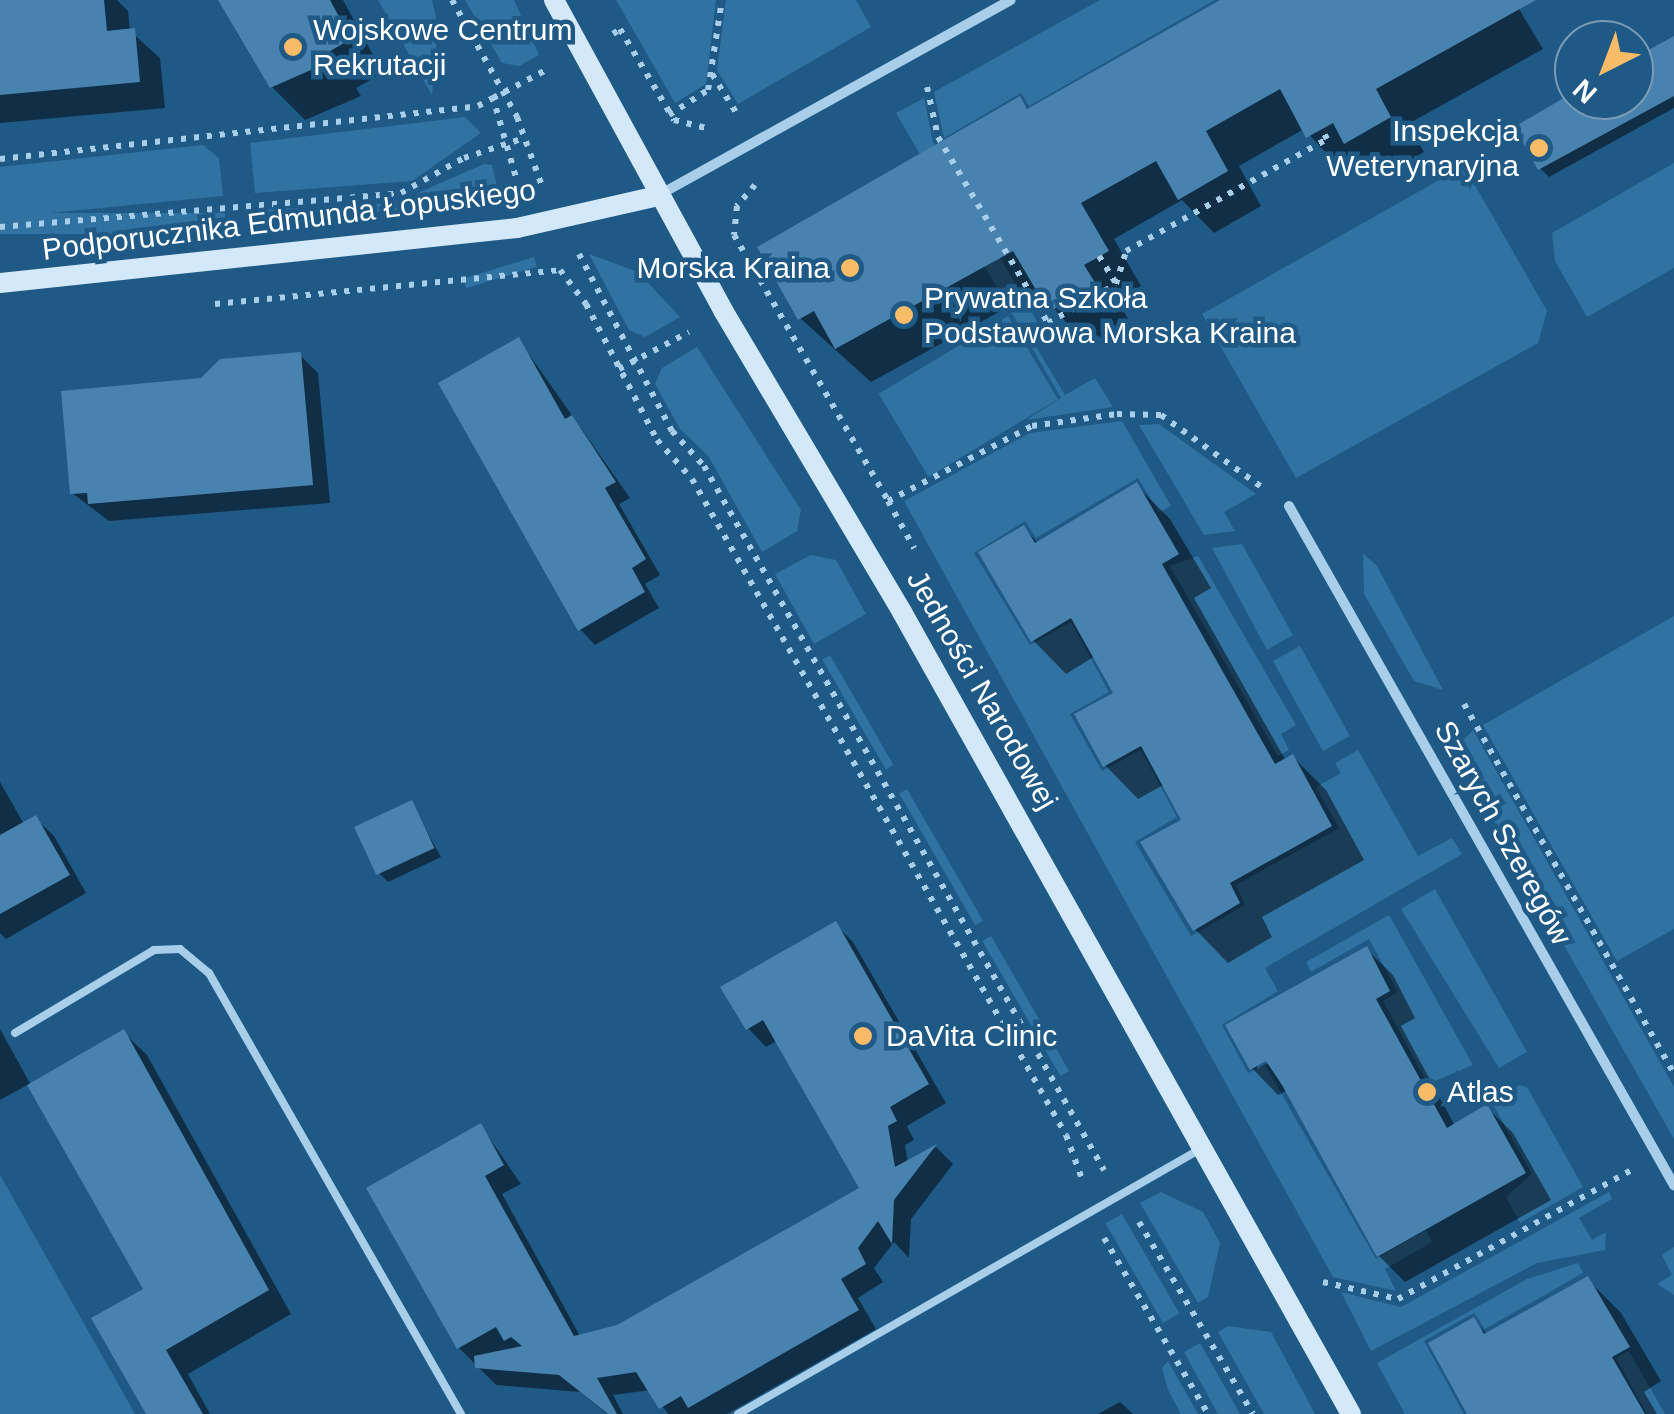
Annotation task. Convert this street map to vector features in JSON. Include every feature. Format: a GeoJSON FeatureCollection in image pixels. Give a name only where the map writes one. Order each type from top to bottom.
{"type":"FeatureCollection","features":[{"type":"Feature","properties":{"kind":"street","name":"Jedności Narodowej"},"geometry":{"type":"LineString","coordinates":[[554,0],[658,196],[1206,1146],[1351,1414]]}},
{"type":"Feature","properties":{"kind":"street","name":"Podporucznika Edmunda Łopuskiego"},"geometry":{"type":"LineString","coordinates":[[0,283],[517,228],[658,196],[1011,0]]}},
{"type":"Feature","properties":{"kind":"street","name":"Szarych Szeregów"},"geometry":{"type":"LineString","coordinates":[[1289,506],[1674,1185]]}},
{"type":"Feature","properties":{"kind":"lane"},"geometry":{"type":"LineString","coordinates":[[15,1033],[154,950],[180,949],[210,972],[460,1414]]}},
{"type":"Feature","properties":{"kind":"lane"},"geometry":{"type":"LineString","coordinates":[[738,1414],[1091,1208],[1206,1146]]}},
{"type":"Feature","properties":{"kind":"path"},"geometry":{"type":"LineString","coordinates":[[452,0],[504,92],[535,174]]}},
{"type":"Feature","properties":{"kind":"path"},"geometry":{"type":"LineString","coordinates":[[669,114],[708,90],[722,0]]}},
{"type":"Feature","properties":{"kind":"path"},"geometry":{"type":"LineString","coordinates":[[607,36],[620,29],[669,114],[687,126],[719,125]]}},
{"type":"Feature","properties":{"kind":"path"},"geometry":{"type":"LineString","coordinates":[[0,159],[478,106],[546,70]]}},
{"type":"Feature","properties":{"kind":"path"},"geometry":{"type":"LineString","coordinates":[[712,73],[738,114]]}},
{"type":"Feature","properties":{"kind":"path"},"geometry":{"type":"LineString","coordinates":[[927,87],[938,137],[1048,322],[1116,284],[1126,251],[1327,139],[1322,130]]}},
{"type":"Feature","properties":{"kind":"path"},"geometry":{"type":"LineString","coordinates":[[493,98],[519,190]]}},
{"type":"Feature","properties":{"kind":"path"},"geometry":{"type":"LineString","coordinates":[[728,119],[746,109],[752,118]]}},
{"type":"Feature","properties":{"kind":"path"},"geometry":{"type":"LineString","coordinates":[[0,227],[401,193],[524,138]]}},
{"type":"Feature","properties":{"kind":"path"},"geometry":{"type":"LineString","coordinates":[[769,176],[737,206],[734,235],[888,500],[1032,426],[1117,414],[1161,415],[1289,506]]}},
{"type":"Feature","properties":{"kind":"path"},"geometry":{"type":"LineString","coordinates":[[578,253],[672,432],[704,466],[1085,1140],[1121,1192],[1253,1414]]}},
{"type":"Feature","properties":{"kind":"path"},"geometry":{"type":"LineString","coordinates":[[1100,256],[1116,284]]}},
{"type":"Feature","properties":{"kind":"path"},"geometry":{"type":"LineString","coordinates":[[194,306],[560,270],[586,304],[657,440],[692,479],[1066,1135],[1091,1208],[1208,1414]]}},
{"type":"Feature","properties":{"kind":"path"},"geometry":{"type":"LineString","coordinates":[[619,369],[689,332]]}},
{"type":"Feature","properties":{"kind":"path"},"geometry":{"type":"LineString","coordinates":[[1464,704],[1674,1074]]}},
{"type":"Feature","properties":{"kind":"path"},"geometry":{"type":"LineString","coordinates":[[1323,1282],[1398,1299],[1657,1155]]}},
{"type":"Feature","properties":{"kind":"shaded area"},"geometry":{"type":"Polygon","coordinates":[[[378,0],[432,0],[438,26],[432,95],[378,0]]]}},
{"type":"Feature","properties":{"kind":"shaded area"},"geometry":{"type":"Polygon","coordinates":[[[465,0],[514,0],[539,55],[519,66],[502,63],[465,0]]]}},
{"type":"Feature","properties":{"kind":"shaded area"},"geometry":{"type":"Polygon","coordinates":[[[616,0],[716,0],[706,84],[675,103],[616,0]]]}},
{"type":"Feature","properties":{"kind":"shaded area"},"geometry":{"type":"Polygon","coordinates":[[[726,0],[856,0],[871,27],[738,104],[717,70],[726,0]]]}},
{"type":"Feature","properties":{"kind":"shaded area"},"geometry":{"type":"Polygon","coordinates":[[[1100,0],[1215,0],[1029,106],[1021,93],[944,138],[934,92],[1100,0]]]}},
{"type":"Feature","properties":{"kind":"shaded area"},"geometry":{"type":"Polygon","coordinates":[[[924,98],[933,142],[1043,332],[1032,340],[1065,395],[1095,378],[1113,407],[1026,420],[1061,398],[896,113],[924,98]]]}},
{"type":"Feature","properties":{"kind":"shaded area"},"geometry":{"type":"Polygon","coordinates":[[[465,117],[481,133],[412,181],[255,193],[250,143],[465,117]]]}},
{"type":"Feature","properties":{"kind":"shaded area"},"geometry":{"type":"Polygon","coordinates":[[[203,145],[219,158],[223,196],[0,218],[0,167],[203,145]]]}},
{"type":"Feature","properties":{"kind":"shaded area"},"geometry":{"type":"Polygon","coordinates":[[[1674,163],[1674,268],[1587,317],[1555,261],[1552,233],[1674,163]]]}},
{"type":"Feature","properties":{"kind":"shaded area"},"geometry":{"type":"Polygon","coordinates":[[[484,164],[492,165],[500,200],[468,211],[260,228],[257,210],[395,203],[484,164]]]}},
{"type":"Feature","properties":{"kind":"shaded area"},"geometry":{"type":"Polygon","coordinates":[[[1464,166],[1547,311],[1538,343],[1296,478],[1202,314],[1464,166]]]}},
{"type":"Feature","properties":{"kind":"shaded area"},"geometry":{"type":"Polygon","coordinates":[[[0,213],[225,213],[225,234],[0,234],[0,213]]]}},
{"type":"Feature","properties":{"kind":"shaded area"},"geometry":{"type":"Polygon","coordinates":[[[589,254],[638,272],[680,317],[645,337],[629,330],[589,254]]]}},
{"type":"Feature","properties":{"kind":"shaded area"},"geometry":{"type":"Polygon","coordinates":[[[534,257],[537,267],[466,288],[463,279],[534,257]]]}},
{"type":"Feature","properties":{"kind":"shaded area"},"geometry":{"type":"Polygon","coordinates":[[[1008,316],[1058,399],[929,477],[879,394],[1008,316]]]}},
{"type":"Feature","properties":{"kind":"shaded area"},"geometry":{"type":"Polygon","coordinates":[[[697,347],[801,510],[797,531],[762,552],[709,457],[680,429],[655,384],[662,368],[697,347]]]}},
{"type":"Feature","properties":{"kind":"shaded area"},"geometry":{"type":"Polygon","coordinates":[[[1122,421],[1171,506],[1159,512],[1138,478],[1036,538],[1025,521],[974,553],[1030,645],[1071,622],[1109,692],[1070,714],[1102,771],[1141,750],[1177,817],[1135,842],[1191,936],[1245,905],[1236,885],[1339,828],[1316,787],[1341,773],[1335,763],[1358,750],[1418,856],[1452,838],[1462,854],[1265,968],[1278,991],[1222,1025],[1248,1073],[1265,1065],[1376,1259],[1426,1230],[1432,1242],[1385,1269],[1396,1291],[1333,1277],[904,501],[1030,433],[1122,421]]]}},
{"type":"Feature","properties":{"kind":"shaded area"},"geometry":{"type":"Polygon","coordinates":[[[1159,424],[1256,494],[1224,512],[1235,531],[1204,535],[1139,425],[1159,424]]]}},
{"type":"Feature","properties":{"kind":"shaded area"},"geometry":{"type":"Polygon","coordinates":[[[1242,544],[1293,635],[1267,650],[1212,548],[1242,544]]]}},
{"type":"Feature","properties":{"kind":"shaded area"},"geometry":{"type":"Polygon","coordinates":[[[1363,553],[1377,566],[1443,690],[1414,681],[1364,594],[1363,553]]]}},
{"type":"Feature","properties":{"kind":"shaded area"},"geometry":{"type":"Polygon","coordinates":[[[811,555],[836,560],[866,614],[814,644],[775,574],[811,555]]]}},
{"type":"Feature","properties":{"kind":"shaded area"},"geometry":{"type":"Polygon","coordinates":[[[1198,556],[1296,725],[1281,734],[1289,750],[1278,756],[1170,566],[1198,556]]]}},
{"type":"Feature","properties":{"kind":"shaded area"},"geometry":{"type":"Polygon","coordinates":[[[1674,616],[1674,929],[1617,961],[1483,725],[1674,616]]]}},
{"type":"Feature","properties":{"kind":"shaded area"},"geometry":{"type":"Polygon","coordinates":[[[1300,646],[1350,736],[1323,751],[1273,661],[1300,646]]]}},
{"type":"Feature","properties":{"kind":"shaded area"},"geometry":{"type":"Polygon","coordinates":[[[830,655],[894,765],[886,769],[822,660],[830,655]]]}},
{"type":"Feature","properties":{"kind":"shaded area"},"geometry":{"type":"Polygon","coordinates":[[[1473,730],[1674,1087],[1674,1139],[1464,769],[1460,744],[1473,730]]]}},
{"type":"Feature","properties":{"kind":"shaded area"},"geometry":{"type":"Polygon","coordinates":[[[907,789],[983,921],[975,925],[899,793],[907,789]]]}},
{"type":"Feature","properties":{"kind":"shaded area"},"geometry":{"type":"Polygon","coordinates":[[[1435,889],[1527,1052],[1499,1068],[1401,909],[1435,889]]]}},
{"type":"Feature","properties":{"kind":"shaded area"},"geometry":{"type":"Polygon","coordinates":[[[1389,915],[1473,1065],[1428,1084],[1383,1001],[1398,992],[1369,939],[1311,972],[1306,962],[1389,915]]]}},
{"type":"Feature","properties":{"kind":"shaded area"},"geometry":{"type":"Polygon","coordinates":[[[991,936],[1069,1071],[1060,1076],[982,941],[991,936]]]}},
{"type":"Feature","properties":{"kind":"shaded area"},"geometry":{"type":"Polygon","coordinates":[[[1519,1085],[1527,1087],[1583,1187],[1520,1223],[1506,1197],[1532,1174],[1491,1101],[1519,1085]]]}},
{"type":"Feature","properties":{"kind":"shaded area"},"geometry":{"type":"Polygon","coordinates":[[[0,1175],[77,1311],[135,1414],[0,1414],[0,1175]]]}},
{"type":"Feature","properties":{"kind":"shaded area"},"geometry":{"type":"Polygon","coordinates":[[[1161,1192],[1203,1212],[1220,1243],[1208,1297],[1198,1303],[1140,1203],[1161,1192]]]}},
{"type":"Feature","properties":{"kind":"shaded area"},"geometry":{"type":"Polygon","coordinates":[[[1609,1192],[1612,1199],[1579,1218],[1592,1240],[1606,1232],[1605,1250],[1537,1263],[1371,1351],[1341,1292],[1401,1307],[1609,1192]]]}},
{"type":"Feature","properties":{"kind":"shaded area"},"geometry":{"type":"Polygon","coordinates":[[[1122,1214],[1180,1314],[1163,1323],[1106,1224],[1122,1214]]]}},
{"type":"Feature","properties":{"kind":"shaded area"},"geometry":{"type":"Polygon","coordinates":[[[1674,1247],[1674,1295],[1657,1284],[1672,1275],[1662,1255],[1674,1247]]]}},
{"type":"Feature","properties":{"kind":"shaded area"},"geometry":{"type":"Polygon","coordinates":[[[1578,1263],[1583,1273],[1485,1329],[1474,1313],[1424,1341],[1464,1414],[1405,1414],[1377,1363],[1527,1279],[1578,1263]]]}},
{"type":"Feature","properties":{"kind":"shaded area"},"geometry":{"type":"Polygon","coordinates":[[[1228,1326],[1271,1332],[1315,1414],[1264,1414],[1218,1332],[1228,1326]]]}},
{"type":"Feature","properties":{"kind":"shaded area"},"geometry":{"type":"Polygon","coordinates":[[[1200,1343],[1240,1414],[1218,1414],[1184,1352],[1200,1343]]]}},
{"type":"Feature","properties":{"kind":"shaded area"},"geometry":{"type":"Polygon","coordinates":[[[1629,1351],[1665,1414],[1647,1414],[1616,1358],[1629,1351]]]}},
{"type":"Feature","properties":{"kind":"shaded area"},"geometry":{"type":"Polygon","coordinates":[[[1168,1361],[1198,1414],[1181,1414],[1162,1368],[1168,1361]]]}},
{"type":"Feature","properties":{"kind":"building"},"geometry":{"type":"Polygon","coordinates":[[[0,0],[104,0],[107,31],[135,28],[140,82],[0,95],[0,0]]]}},
{"type":"Feature","properties":{"kind":"building"},"geometry":{"type":"Polygon","coordinates":[[[218,0],[330,0],[351,39],[325,54],[329,62],[270,88],[218,0]]]}},
{"type":"Feature","properties":{"kind":"building"},"geometry":{"type":"Polygon","coordinates":[[[1220,0],[1536,0],[1376,89],[1391,117],[1344,144],[1333,123],[1306,138],[1280,89],[1206,131],[1228,171],[1178,200],[1156,161],[1081,203],[1109,251],[1084,265],[1096,284],[1049,312],[1013,251],[835,349],[814,311],[798,320],[757,247],[1020,96],[1027,109],[1220,0]]]}},
{"type":"Feature","properties":{"kind":"building"},"geometry":{"type":"Polygon","coordinates":[[[1674,36],[1674,96],[1654,107],[1654,47],[1674,36]]]}},
{"type":"Feature","properties":{"kind":"building"},"geometry":{"type":"Polygon","coordinates":[[[1554,104],[1554,120],[1630,120],[1538,170],[1514,127],[1554,104]]]}},
{"type":"Feature","properties":{"kind":"building"},"geometry":{"type":"Polygon","coordinates":[[[519,337],[565,419],[572,415],[616,482],[605,488],[646,559],[632,568],[645,592],[578,631],[438,383],[519,337]]]}},
{"type":"Feature","properties":{"kind":"building"},"geometry":{"type":"Polygon","coordinates":[[[301,352],[313,485],[88,504],[87,493],[70,494],[61,391],[201,378],[220,359],[301,352]]]}},
{"type":"Feature","properties":{"kind":"building"},"geometry":{"type":"Polygon","coordinates":[[[1137,482],[1179,554],[1162,564],[1275,764],[1293,754],[1332,826],[1230,883],[1240,903],[1193,931],[1140,842],[1181,820],[1141,746],[1103,767],[1074,714],[1113,693],[1071,618],[1031,642],[978,552],[1024,525],[1035,543],[1137,482]]]}},
{"type":"Feature","properties":{"kind":"building"},"geometry":{"type":"Polygon","coordinates":[[[412,800],[434,848],[376,875],[354,827],[412,800]]]}},
{"type":"Feature","properties":{"kind":"building"},"geometry":{"type":"Polygon","coordinates":[[[36,815],[70,875],[0,914],[0,835],[36,815]]]}},
{"type":"Feature","properties":{"kind":"building"},"geometry":{"type":"Polygon","coordinates":[[[836,921],[929,1084],[890,1107],[897,1121],[888,1126],[895,1167],[937,1144],[894,1200],[892,1244],[878,1221],[858,1248],[866,1264],[841,1279],[859,1310],[688,1408],[681,1396],[659,1409],[636,1372],[597,1378],[617,1414],[608,1414],[559,1375],[475,1368],[474,1356],[522,1346],[511,1337],[504,1341],[496,1327],[457,1349],[366,1188],[481,1123],[504,1165],[485,1176],[574,1336],[617,1325],[859,1188],[763,1020],[746,1030],[720,987],[836,921]]]}},
{"type":"Feature","properties":{"kind":"building"},"geometry":{"type":"Polygon","coordinates":[[[1367,946],[1390,991],[1376,999],[1447,1128],[1487,1104],[1526,1173],[1377,1257],[1282,1085],[1266,1061],[1250,1070],[1225,1025],[1367,946]]]}},
{"type":"Feature","properties":{"kind":"building"},"geometry":{"type":"Polygon","coordinates":[[[124,1029],[269,1290],[166,1350],[203,1414],[146,1414],[91,1318],[143,1289],[27,1085],[124,1029]]]}},
{"type":"Feature","properties":{"kind":"building"},"geometry":{"type":"Polygon","coordinates":[[[1588,1276],[1630,1347],[1612,1357],[1645,1414],[1467,1414],[1428,1343],[1474,1317],[1484,1334],[1588,1276]]]}},
{"type":"Feature","properties":{"kind":"place","name":"Wojskowe Centrum Rekrutacji"},"geometry":{"type":"Point","coordinates":[293,47]}},
{"type":"Feature","properties":{"kind":"place","name":"Inspekcja Weterynaryjna"},"geometry":{"type":"Point","coordinates":[1539,148]}},
{"type":"Feature","properties":{"kind":"place","name":"Morska Kraina"},"geometry":{"type":"Point","coordinates":[850,268]}},
{"type":"Feature","properties":{"kind":"place","name":"Prywatna Szkoła Podstawowa Morska Kraina"},"geometry":{"type":"Point","coordinates":[904,315]}},
{"type":"Feature","properties":{"kind":"place","name":"DaVita Clinic"},"geometry":{"type":"Point","coordinates":[863,1036]}},
{"type":"Feature","properties":{"kind":"place","name":"Atlas"},"geometry":{"type":"Point","coordinates":[1427,1092]}}]}
